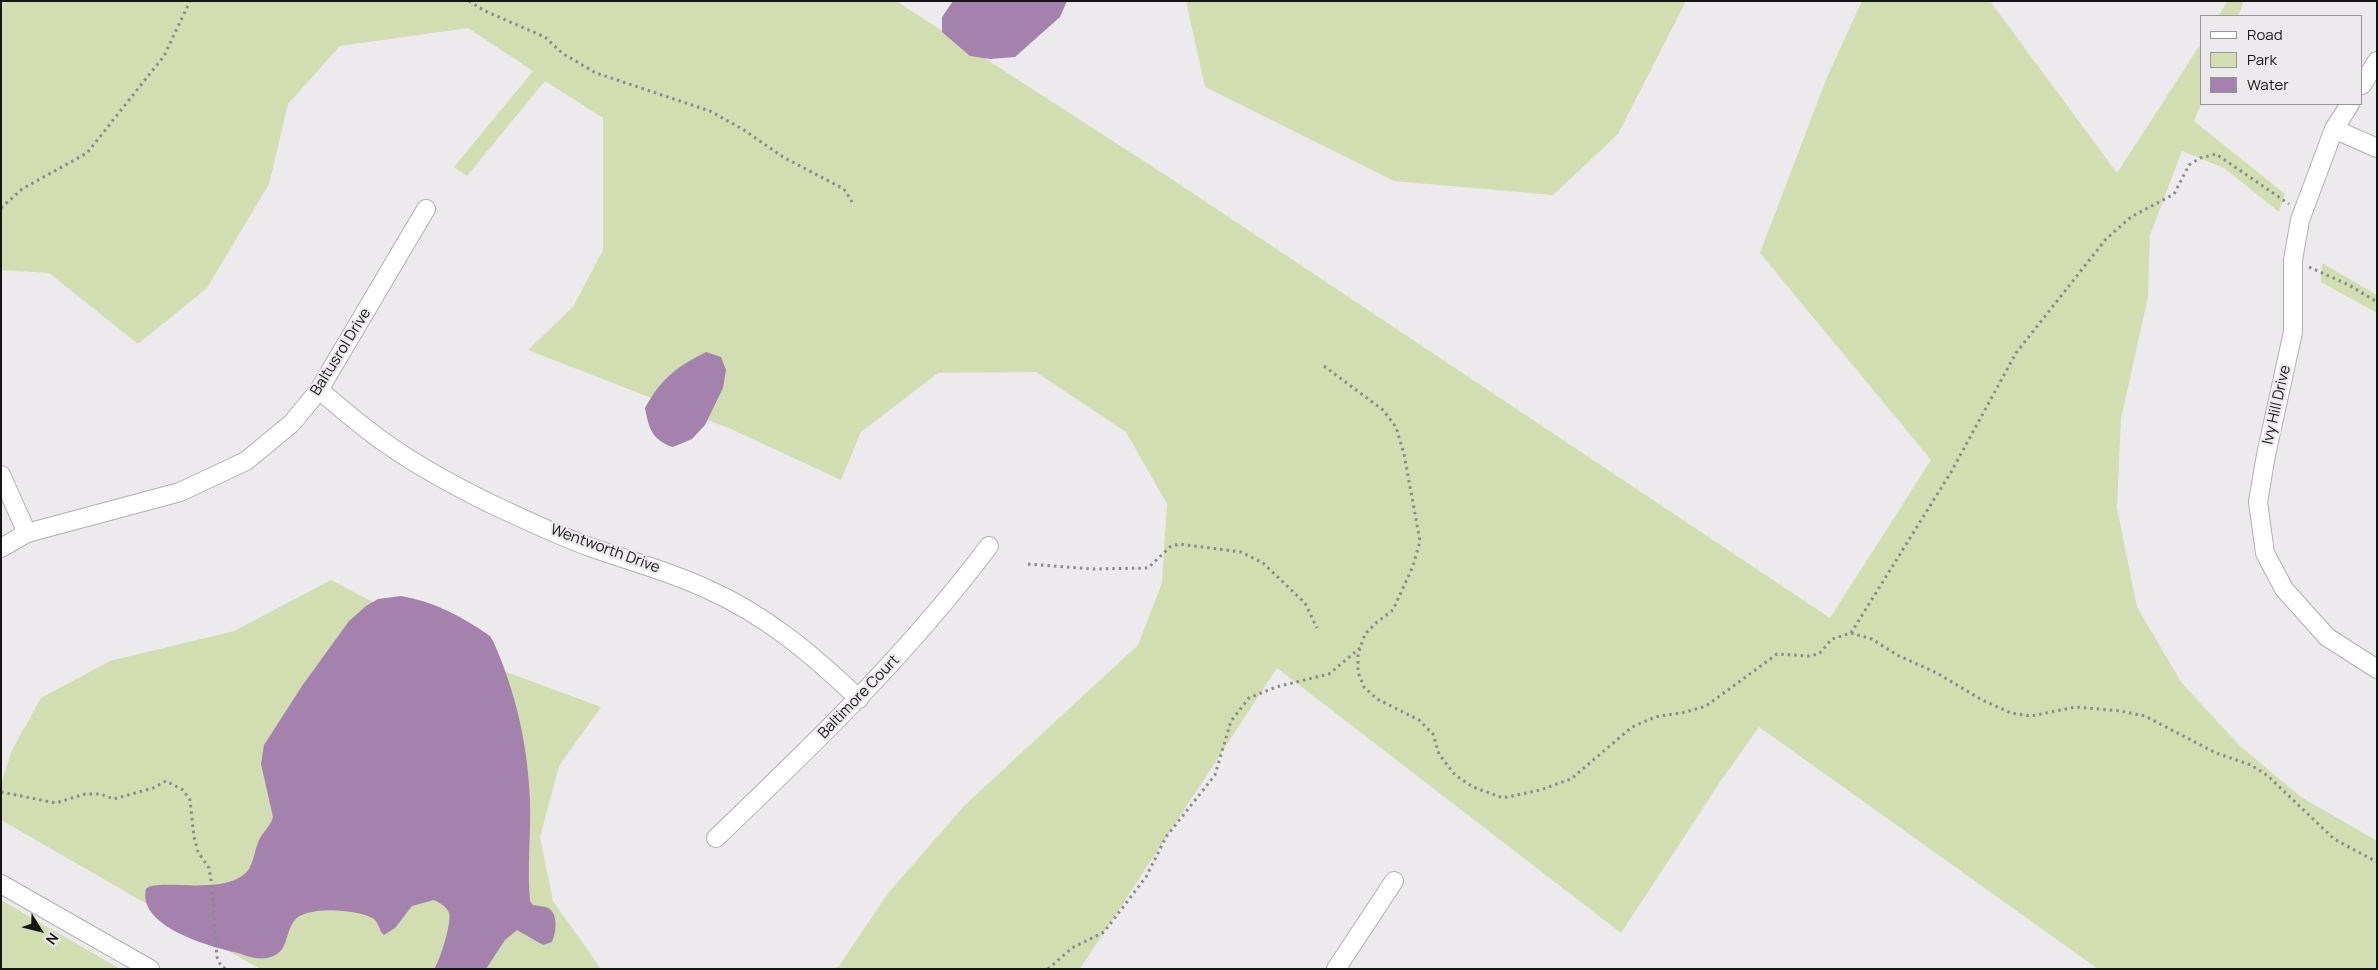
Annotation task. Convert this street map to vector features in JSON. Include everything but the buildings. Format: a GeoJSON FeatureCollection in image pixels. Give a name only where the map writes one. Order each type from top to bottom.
{"type":"FeatureCollection","features":[{"type":"Feature","properties":{"kind":"street"},"geometry":{"type":"LineString","coordinates":[[2363,83],[2377,61]]}},
{"type":"Feature","properties":{"kind":"street","name":"Ivy Hill Drive"},"geometry":{"type":"LineString","coordinates":[[2349,105],[2334,129],[2303,211],[2293,260],[2293,332],[2266,455],[2258,502],[2265,553],[2284,589],[2326,638],[2377,669]]}},
{"type":"Feature","properties":{"kind":"street"},"geometry":{"type":"LineString","coordinates":[[2334,129],[2377,148]]}},
{"type":"Feature","properties":{"kind":"street","name":"Baltusrol Drive"},"geometry":{"type":"LineString","coordinates":[[1,548],[28,533],[180,492],[246,461],[292,423],[319,390],[426,209]]}},
{"type":"Feature","properties":{"kind":"street","name":"Wentworth Drive"},"geometry":{"type":"LineString","coordinates":[[319,390],[383,442],[440,477],[489,503],[588,546],[667,572],[708,589],[752,613],[784,632],[818,660],[859,699]]}},
{"type":"Feature","properties":{"kind":"street"},"geometry":{"type":"LineString","coordinates":[[1,475],[28,533]]}},
{"type":"Feature","properties":{"kind":"street","name":"Baltimore Court"},"geometry":{"type":"LineString","coordinates":[[716,838],[859,699],[926,627],[990,546]]}},
{"type":"Feature","properties":{"kind":"street"},"geometry":{"type":"LineString","coordinates":[[1336,969],[1394,881]]}},
{"type":"Feature","properties":{"kind":"street"},"geometry":{"type":"LineString","coordinates":[[1,884],[150,969]]}},
{"type":"Feature","properties":{"kind":"path"},"geometry":{"type":"LineString","coordinates":[[1,208],[22,189],[88,153],[164,56],[190,1]]}},
{"type":"Feature","properties":{"kind":"path"},"geometry":{"type":"LineString","coordinates":[[469,1],[484,11],[545,37],[562,53],[596,73],[710,111],[744,130],[783,157],[844,189],[852,202]]}},
{"type":"Feature","properties":{"kind":"path"},"geometry":{"type":"LineString","coordinates":[[1851,633],[1951,472],[2016,353],[2106,239],[2131,217],[2174,194],[2189,165],[2200,158],[2216,154],[2282,200],[2303,211]]}},
{"type":"Feature","properties":{"kind":"path"},"geometry":{"type":"LineString","coordinates":[[2293,260],[2350,285],[2377,302]]}},
{"type":"Feature","properties":{"kind":"path"},"geometry":{"type":"LineString","coordinates":[[1324,366],[1383,410],[1396,427],[1404,454],[1420,541],[1413,566],[1393,610],[1365,634],[1360,648],[1358,672],[1364,687],[1378,699],[1419,720],[1433,734],[1438,754],[1455,775],[1473,787],[1503,798],[1540,790],[1571,779],[1632,727],[1655,717],[1686,712],[1706,706],[1777,654],[1809,656],[1819,654],[1832,639],[1851,633],[1872,639],[1897,655],[1937,673],[1982,700],[2011,713],[2031,716],[2076,707],[2121,711],[2145,716],[2216,753],[2251,765],[2268,776],[2334,839],[2377,862]]}},
{"type":"Feature","properties":{"kind":"path"},"geometry":{"type":"LineString","coordinates":[[1028,564],[1093,569],[1148,568],[1170,547],[1179,544],[1241,552],[1263,563],[1291,589],[1305,603],[1317,628]]}},
{"type":"Feature","properties":{"kind":"path"},"geometry":{"type":"LineString","coordinates":[[1048,969],[1072,948],[1104,932],[1146,877],[1166,837],[1216,775],[1231,721],[1249,698],[1276,687],[1329,674],[1360,648]]}},
{"type":"Feature","properties":{"kind":"path"},"geometry":{"type":"LineString","coordinates":[[1,792],[56,803],[85,794],[100,794],[114,799],[120,798],[153,788],[166,781],[183,790],[190,800],[196,845],[208,868],[212,886],[217,957],[221,966],[226,969]]}},
{"type":"Feature","properties":{"kind":"green space"},"geometry":{"type":"Polygon","coordinates":[[[1,1],[896,1],[1167,176],[1830,618],[1931,460],[1760,253],[1827,77],[1862,1],[1990,1],[2117,173],[2200,45],[2201,105],[2194,121],[2285,194],[2279,212],[2224,168],[2182,151],[2150,235],[2148,297],[2121,419],[2117,508],[2137,607],[2181,682],[2240,746],[2301,797],[2377,841],[2377,969],[2098,969],[1759,727],[1720,782],[1621,933],[1277,668],[1080,969],[833,969],[839,966],[889,892],[965,805],[1138,645],[1162,583],[1167,504],[1126,432],[1036,372],[938,373],[861,432],[841,480],[731,429],[528,350],[573,307],[603,250],[603,118],[545,81],[467,176],[454,167],[533,71],[468,28],[340,46],[288,104],[269,184],[207,288],[138,344],[49,273],[1,270],[1,1]]]}},
{"type":"Feature","properties":{"kind":"green space"},"geometry":{"type":"Polygon","coordinates":[[[1186,1],[1686,1],[1618,134],[1553,195],[1394,181],[1205,87],[1186,1]]]}},
{"type":"Feature","properties":{"kind":"green space"},"geometry":{"type":"Polygon","coordinates":[[[2228,1],[2244,1],[2238,15],[2219,15],[2228,1]]]}},
{"type":"Feature","properties":{"kind":"green space"},"geometry":{"type":"Polygon","coordinates":[[[2322,263],[2377,295],[2377,313],[2321,282],[2322,263]]]}},
{"type":"Feature","properties":{"kind":"green space"},"geometry":{"type":"Polygon","coordinates":[[[331,580],[501,670],[601,707],[559,766],[540,837],[553,901],[601,969],[260,969],[1,820],[1,784],[12,750],[41,698],[110,661],[234,631],[331,580]]]}},
{"type":"Feature","properties":{"kind":"green space"},"geometry":{"type":"Polygon","coordinates":[[[1,900],[120,969],[1,969],[1,900]]]}},
{"type":"Feature","properties":{"kind":"water"},"geometry":{"type":"Polygon","coordinates":[[[953,1],[1067,1],[1060,17],[1015,57],[990,59],[970,56],[942,32],[942,17],[953,1]]]}},
{"type":"Feature","properties":{"kind":"water"},"geometry":{"type":"Polygon","coordinates":[[[706,352],[721,357],[726,370],[723,388],[705,425],[692,439],[673,447],[660,441],[653,433],[645,408],[657,389],[670,375],[706,352]]]}},
{"type":"Feature","properties":{"kind":"water"},"geometry":{"type":"Polygon","coordinates":[[[401,596],[425,602],[458,616],[490,636],[493,641],[514,700],[527,760],[530,801],[530,901],[533,905],[548,908],[554,915],[555,934],[552,942],[543,945],[517,930],[505,940],[486,969],[434,969],[445,941],[449,924],[449,913],[447,909],[434,900],[412,906],[395,928],[384,935],[374,919],[357,913],[332,910],[300,916],[291,926],[283,948],[274,956],[267,958],[250,957],[208,945],[163,924],[152,914],[146,902],[146,889],[164,885],[211,885],[226,883],[239,878],[249,869],[259,840],[273,817],[261,764],[264,745],[302,686],[349,621],[366,606],[378,599],[401,596]]]}}]}
